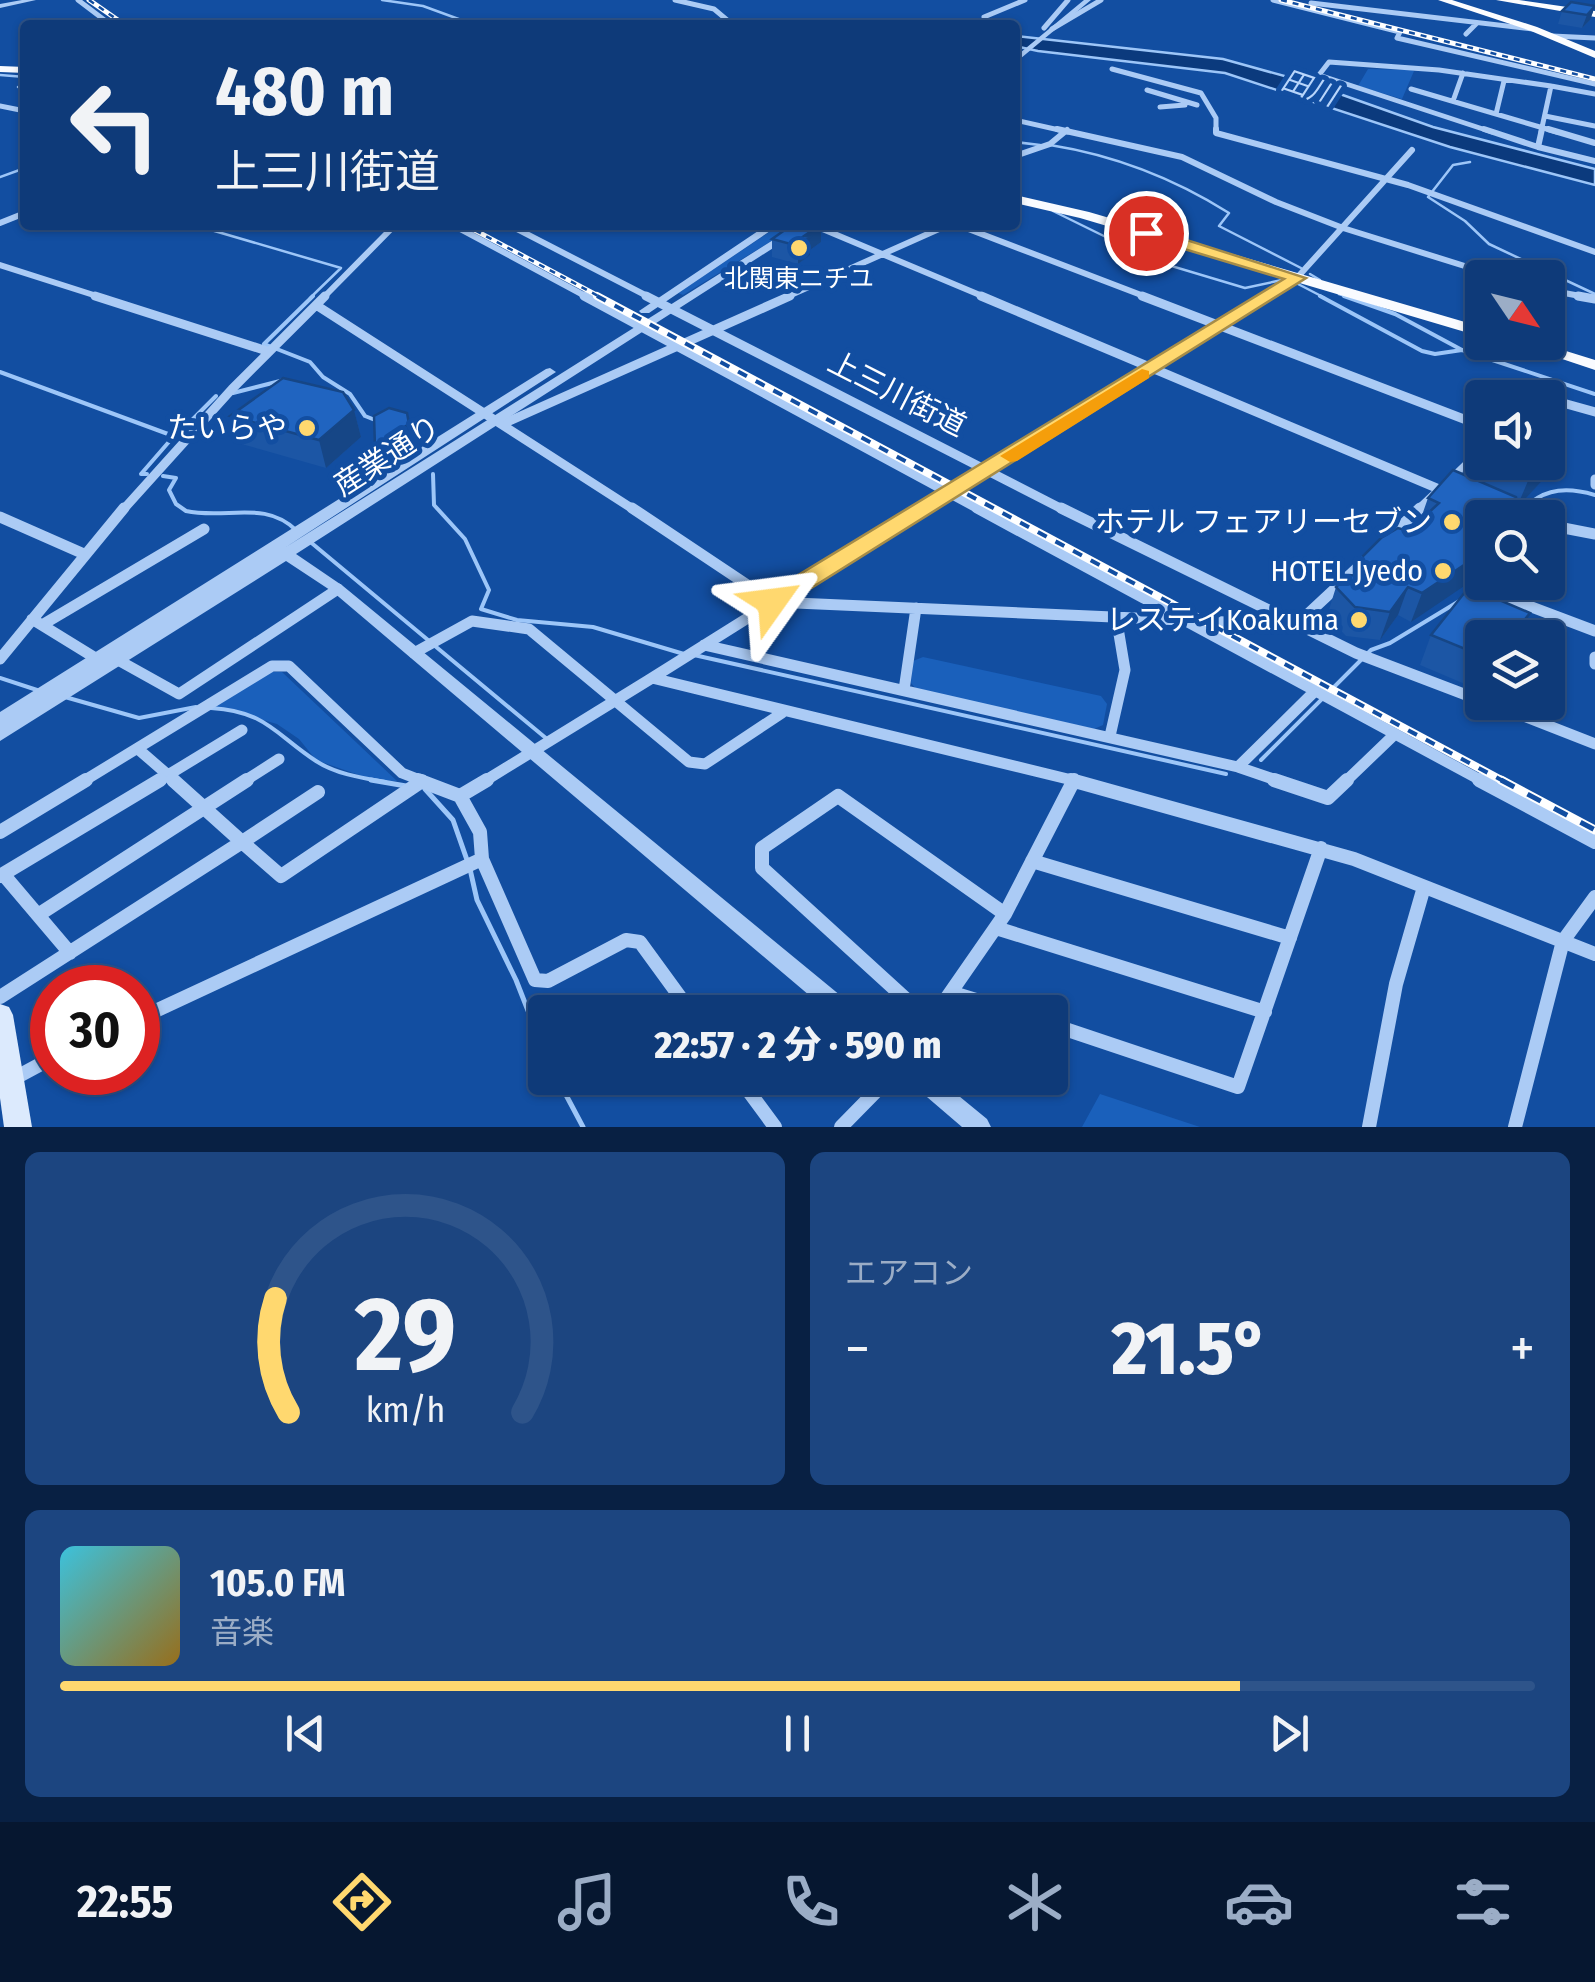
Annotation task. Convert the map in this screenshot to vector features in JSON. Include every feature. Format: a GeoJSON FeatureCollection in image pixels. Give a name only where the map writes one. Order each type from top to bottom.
{"type":"FeatureCollection","features":[{"type":"Feature","properties":{"kind":"highway"},"geometry":{"type":"LineString","coordinates":[[1443,0],[1460,2],[1595,55]]}},
{"type":"Feature","properties":{"kind":"highway"},"geometry":{"type":"LineString","coordinates":[[1490,0],[1595,14]]}},
{"type":"Feature","properties":{"kind":"main road"},"geometry":{"type":"LineString","coordinates":[[1020,200],[1070,211],[1465,327]]}},
{"type":"Feature","properties":{"kind":"main road"},"geometry":{"type":"LineString","coordinates":[[1565,356],[1595,365]]}},
{"type":"Feature","properties":{"kind":"main road"},"geometry":{"type":"LineString","coordinates":[[0,1014],[6,1082],[18,1127]]}},
{"type":"Feature","properties":{"kind":"street"},"geometry":{"type":"LineString","coordinates":[[4,3],[33,0]]}},
{"type":"Feature","properties":{"kind":"street"},"geometry":{"type":"LineString","coordinates":[[78,0],[104,20]]}},
{"type":"Feature","properties":{"kind":"street"},"geometry":{"type":"LineString","coordinates":[[674,0],[714,9],[726,20]]}},
{"type":"Feature","properties":{"kind":"street"},"geometry":{"type":"LineString","coordinates":[[1008,0],[1023,1]]}},
{"type":"Feature","properties":{"kind":"street"},"geometry":{"type":"LineString","coordinates":[[1045,31],[1100,0]]}},
{"type":"Feature","properties":{"kind":"street"},"geometry":{"type":"LineString","coordinates":[[1273,0],[1400,32],[1397,38],[1466,50],[1595,84]]}},
{"type":"Feature","properties":{"kind":"street"},"geometry":{"type":"LineString","coordinates":[[1295,0],[1534,29]]}},
{"type":"Feature","properties":{"kind":"street"},"geometry":{"type":"LineString","coordinates":[[984,18],[1023,1]]}},
{"type":"Feature","properties":{"kind":"street"},"geometry":{"type":"LineString","coordinates":[[1045,31],[1080,1]]}},
{"type":"Feature","properties":{"kind":"street"},"geometry":{"type":"LineString","coordinates":[[1020,52],[1080,1]]}},
{"type":"Feature","properties":{"kind":"street"},"geometry":{"type":"LineString","coordinates":[[1430,25],[1434,18]]}},
{"type":"Feature","properties":{"kind":"street"},"geometry":{"type":"LineString","coordinates":[[1466,34],[1478,22]]}},
{"type":"Feature","properties":{"kind":"street"},"geometry":{"type":"LineString","coordinates":[[1552,36],[1595,38]]}},
{"type":"Feature","properties":{"kind":"street"},"geometry":{"type":"LineString","coordinates":[[1595,94],[1552,84],[1463,73],[1364,68],[1329,62],[1319,76],[1538,147],[1595,161]]}},
{"type":"Feature","properties":{"kind":"street"},"geometry":{"type":"LineString","coordinates":[[1112,68],[1201,93],[1210,105],[1216,133],[1284,147],[1434,191],[1595,252]]}},
{"type":"Feature","properties":{"kind":"street"},"geometry":{"type":"LineString","coordinates":[[1352,86],[1364,68]]}},
{"type":"Feature","properties":{"kind":"street"},"geometry":{"type":"LineString","coordinates":[[1404,103],[1417,70]]}},
{"type":"Feature","properties":{"kind":"street"},"geometry":{"type":"LineString","coordinates":[[1452,101],[1463,73]]}},
{"type":"Feature","properties":{"kind":"street"},"geometry":{"type":"LineString","coordinates":[[1496,114],[1504,81]]}},
{"type":"Feature","properties":{"kind":"street"},"geometry":{"type":"LineString","coordinates":[[1538,147],[1552,84]]}},
{"type":"Feature","properties":{"kind":"street"},"geometry":{"type":"LineString","coordinates":[[1411,89],[1595,143]]}},
{"type":"Feature","properties":{"kind":"street"},"geometry":{"type":"LineString","coordinates":[[1148,90],[1197,105]]}},
{"type":"Feature","properties":{"kind":"street"},"geometry":{"type":"LineString","coordinates":[[1160,107],[1210,105]]}},
{"type":"Feature","properties":{"kind":"street"},"geometry":{"type":"LineString","coordinates":[[1545,116],[1595,126]]}},
{"type":"Feature","properties":{"kind":"street"},"geometry":{"type":"LineString","coordinates":[[1020,121],[1182,157],[1276,202],[1343,228],[1465,266]]}},
{"type":"Feature","properties":{"kind":"street"},"geometry":{"type":"LineString","coordinates":[[1020,154],[1050,144],[1067,130]]}},
{"type":"Feature","properties":{"kind":"street"},"geometry":{"type":"LineString","coordinates":[[460,796],[1298,278],[1412,150]]}},
{"type":"Feature","properties":{"kind":"street"},"geometry":{"type":"LineString","coordinates":[[0,658],[37,622],[84,554],[267,351],[390,230]]}},
{"type":"Feature","properties":{"kind":"street"},"geometry":{"type":"LineString","coordinates":[[463,230],[1595,842]]}},
{"type":"Feature","properties":{"kind":"street","name":"上三川街道"},"geometry":{"type":"LineString","coordinates":[[520,230],[1296,626],[1356,654],[1465,695]]}},
{"type":"Feature","properties":{"kind":"street","name":"産業通り"},"geometry":{"type":"LineString","coordinates":[[664,305],[767,230]]}},
{"type":"Feature","properties":{"kind":"street","name":"産業通り"},"geometry":{"type":"LineString","coordinates":[[0,720],[496,418],[664,305],[795,230]]}},
{"type":"Feature","properties":{"kind":"street"},"geometry":{"type":"LineString","coordinates":[[825,230],[1458,496]]}},
{"type":"Feature","properties":{"kind":"street"},"geometry":{"type":"LineString","coordinates":[[496,418],[678,346],[937,230]]}},
{"type":"Feature","properties":{"kind":"street"},"geometry":{"type":"LineString","coordinates":[[971,230],[1465,419]]}},
{"type":"Feature","properties":{"kind":"street"},"geometry":{"type":"LineString","coordinates":[[0,265],[267,351]]}},
{"type":"Feature","properties":{"kind":"street"},"geometry":{"type":"LineString","coordinates":[[1565,293],[1595,299]]}},
{"type":"Feature","properties":{"kind":"street"},"geometry":{"type":"LineString","coordinates":[[316,305],[496,418],[772,602],[1296,626],[1465,466]]}},
{"type":"Feature","properties":{"kind":"street"},"geometry":{"type":"LineString","coordinates":[[1565,404],[1595,412]]}},
{"type":"Feature","properties":{"kind":"street"},"geometry":{"type":"LineString","coordinates":[[0,518],[84,554]]}},
{"type":"Feature","properties":{"kind":"street"},"geometry":{"type":"LineString","coordinates":[[37,622],[204,528]]}},
{"type":"Feature","properties":{"kind":"street"},"geometry":{"type":"LineString","coordinates":[[1565,528],[1595,534]]}},
{"type":"Feature","properties":{"kind":"street"},"geometry":{"type":"LineString","coordinates":[[280,550],[338,588],[824,995]]}},
{"type":"Feature","properties":{"kind":"street","name":"産業通り"},"geometry":{"type":"LineString","coordinates":[[0,735],[280,550]]}},
{"type":"Feature","properties":{"kind":"street"},"geometry":{"type":"LineString","coordinates":[[37,622],[97,659],[118,660],[179,694],[338,588]]}},
{"type":"Feature","properties":{"kind":"street"},"geometry":{"type":"LineString","coordinates":[[1515,600],[1595,631]]}},
{"type":"Feature","properties":{"kind":"street"},"geometry":{"type":"LineString","coordinates":[[904,690],[916,608]]}},
{"type":"Feature","properties":{"kind":"street"},"geometry":{"type":"LineString","coordinates":[[1110,736],[1125,670],[1116,616]]}},
{"type":"Feature","properties":{"kind":"street"},"geometry":{"type":"LineString","coordinates":[[414,653],[472,621],[529,629],[689,762],[706,764],[782,713]]}},
{"type":"Feature","properties":{"kind":"street"},"geometry":{"type":"LineString","coordinates":[[704,645],[1238,766],[1328,798],[1395,734]]}},
{"type":"Feature","properties":{"kind":"street"},"geometry":{"type":"LineString","coordinates":[[0,832],[272,666],[289,666],[402,773],[460,796],[480,832],[482,859],[536,980],[548,980],[626,940],[640,942],[679,995]]}},
{"type":"Feature","properties":{"kind":"street"},"geometry":{"type":"LineString","coordinates":[[652,678],[782,713],[1074,779],[1322,848],[1595,954]]}},
{"type":"Feature","properties":{"kind":"street"},"geometry":{"type":"LineString","coordinates":[[1238,766],[1315,691]]}},
{"type":"Feature","properties":{"kind":"street","name":"上三川街道"},"geometry":{"type":"LineString","coordinates":[[1532,720],[1595,744]]}},
{"type":"Feature","properties":{"kind":"street"},"geometry":{"type":"LineString","coordinates":[[70,953],[2,875],[242,730]]}},
{"type":"Feature","properties":{"kind":"street"},"geometry":{"type":"LineString","coordinates":[[138,749],[281,876],[422,780]]}},
{"type":"Feature","properties":{"kind":"street"},"geometry":{"type":"LineString","coordinates":[[38,915],[279,759]]}},
{"type":"Feature","properties":{"kind":"street"},"geometry":{"type":"LineString","coordinates":[[951,995],[1005,914],[1074,779]]}},
{"type":"Feature","properties":{"kind":"street"},"geometry":{"type":"LineString","coordinates":[[0,998],[318,792]]}},
{"type":"Feature","properties":{"kind":"street"},"geometry":{"type":"LineString","coordinates":[[901,995],[762,868],[762,848],[838,796],[1005,914]]}},
{"type":"Feature","properties":{"kind":"street"},"geometry":{"type":"LineString","coordinates":[[1068,1030],[1238,1087],[1322,848]]}},
{"type":"Feature","properties":{"kind":"street"},"geometry":{"type":"LineString","coordinates":[[160,1008],[482,859]]}},
{"type":"Feature","properties":{"kind":"street"},"geometry":{"type":"LineString","coordinates":[[1032,862],[1290,938]]}},
{"type":"Feature","properties":{"kind":"street"},"geometry":{"type":"LineString","coordinates":[[1369,1127],[1396,984],[1424,887]]}},
{"type":"Feature","properties":{"kind":"street"},"geometry":{"type":"LineString","coordinates":[[1514,1127],[1563,942],[1595,897]]}},
{"type":"Feature","properties":{"kind":"street"},"geometry":{"type":"LineString","coordinates":[[996,928],[1264,1012]]}},
{"type":"Feature","properties":{"kind":"street"},"geometry":{"type":"LineString","coordinates":[[953,992],[962,995]]}},
{"type":"Feature","properties":{"kind":"street"},"geometry":{"type":"LineString","coordinates":[[6,1082],[30,1069]]}},
{"type":"Feature","properties":{"kind":"street"},"geometry":{"type":"LineString","coordinates":[[751,1095],[775,1127]]}},
{"type":"Feature","properties":{"kind":"street"},"geometry":{"type":"LineString","coordinates":[[841,1127],[872,1095]]}},
{"type":"Feature","properties":{"kind":"street"},"geometry":{"type":"LineString","coordinates":[[941,1095],[979,1127]]}},
{"type":"Feature","properties":{"kind":"shaded area"},"geometry":{"type":"Polygon","coordinates":[[[1368,69],[1414,71],[1402,99],[1358,86],[1368,69]]]}},
{"type":"Feature","properties":{"kind":"shaded area"},"geometry":{"type":"Polygon","coordinates":[[[772,230],[789,230],[683,295],[678,293],[772,230]]]}},
{"type":"Feature","properties":{"kind":"shaded area"},"geometry":{"type":"Polygon","coordinates":[[[923,657],[1101,696],[1107,704],[1103,725],[1094,729],[916,689],[911,683],[913,661],[923,657]]]}},
{"type":"Feature","properties":{"kind":"shaded area"},"geometry":{"type":"Polygon","coordinates":[[[270,672],[282,672],[397,781],[373,780],[316,760],[299,739],[277,724],[213,706],[270,672]]]}},
{"type":"Feature","properties":{"kind":"shaded area"},"geometry":{"type":"Polygon","coordinates":[[[1100,1094],[1200,1127],[1082,1127],[1100,1094]]]}},
{"type":"Feature","properties":{"kind":"water","name":"田川"},"geometry":{"type":"Polygon","coordinates":[[[1020,37],[1223,59],[1306,82],[1433,127],[1595,169],[1595,185],[1450,147],[1225,73],[1020,47],[1020,37]]]}},
{"type":"Feature","properties":{"kind":"building"},"geometry":{"type":"Polygon","coordinates":[[[1571,2],[1595,6],[1587,15],[1562,11],[1571,2]]]}},
{"type":"Feature","properties":{"kind":"building"},"geometry":{"type":"Polygon","coordinates":[[[785,230],[813,230],[798,246],[772,239],[785,230]]]}},
{"type":"Feature","properties":{"kind":"building"},"geometry":{"type":"Polygon","coordinates":[[[283,378],[343,392],[354,410],[319,440],[230,416],[283,378]]]}},
{"type":"Feature","properties":{"kind":"building"},"geometry":{"type":"Polygon","coordinates":[[[389,408],[407,413],[409,424],[375,446],[374,416],[389,408]]]}},
{"type":"Feature","properties":{"kind":"building"},"geometry":{"type":"Polygon","coordinates":[[[1453,470],[1465,475],[1465,480],[1476,480],[1516,500],[1465,500],[1465,564],[1422,593],[1408,587],[1390,612],[1355,607],[1336,587],[1349,575],[1362,576],[1363,556],[1381,538],[1398,528],[1409,531],[1439,503],[1428,498],[1453,470]]]}},
{"type":"Feature","properties":{"kind":"building"},"geometry":{"type":"Polygon","coordinates":[[[1465,592],[1465,600],[1500,600],[1530,613],[1524,620],[1465,620],[1465,649],[1431,635],[1465,592]]]}},
{"type":"Feature","properties":{"kind":"waterway"},"geometry":{"type":"LineString","coordinates":[[382,0],[423,6],[461,20]]}},
{"type":"Feature","properties":{"kind":"waterway"},"geometry":{"type":"LineString","coordinates":[[0,75],[20,77]]}},
{"type":"Feature","properties":{"kind":"waterway"},"geometry":{"type":"LineString","coordinates":[[20,86],[20,88]]}},
{"type":"Feature","properties":{"kind":"waterway"},"geometry":{"type":"LineString","coordinates":[[1020,143],[1040,145]]}},
{"type":"Feature","properties":{"kind":"waterway"},"geometry":{"type":"LineString","coordinates":[[1050,145],[1120,162],[1187,189],[1229,213],[1219,226],[1301,268]]}},
{"type":"Feature","properties":{"kind":"waterway"},"geometry":{"type":"LineString","coordinates":[[1470,162],[1453,165],[1428,197],[1465,221],[1489,244],[1595,294]]}},
{"type":"Feature","properties":{"kind":"waterway"},"geometry":{"type":"LineString","coordinates":[[0,177],[20,170]]}},
{"type":"Feature","properties":{"kind":"waterway"},"geometry":{"type":"LineString","coordinates":[[1053,211],[1116,242],[1118,250],[1245,288],[1282,280]]}},
{"type":"Feature","properties":{"kind":"waterway"},"geometry":{"type":"LineString","coordinates":[[211,230],[341,268],[310,298]]}},
{"type":"Feature","properties":{"kind":"waterway"},"geometry":{"type":"LineString","coordinates":[[1310,274],[1320,280]]}},
{"type":"Feature","properties":{"kind":"waterway"},"geometry":{"type":"LineString","coordinates":[[1298,284],[1325,298]]}},
{"type":"Feature","properties":{"kind":"waterway"},"geometry":{"type":"LineString","coordinates":[[1339,294],[1351,298]]}},
{"type":"Feature","properties":{"kind":"waterway"},"geometry":{"type":"LineString","coordinates":[[313,296],[264,344],[310,362],[323,377],[350,394],[365,416],[375,420]]}},
{"type":"Feature","properties":{"kind":"waterway"},"geometry":{"type":"LineString","coordinates":[[1320,296],[1422,351],[1435,354],[1462,350]]}},
{"type":"Feature","properties":{"kind":"waterway"},"geometry":{"type":"LineString","coordinates":[[1344,296],[1395,314],[1462,350]]}},
{"type":"Feature","properties":{"kind":"waterway"},"geometry":{"type":"LineString","coordinates":[[1462,350],[1595,394]]}},
{"type":"Feature","properties":{"kind":"waterway"},"geometry":{"type":"LineString","coordinates":[[0,372],[168,434],[187,425],[216,396]]}},
{"type":"Feature","properties":{"kind":"waterway"},"geometry":{"type":"LineString","coordinates":[[233,393],[284,380]]}},
{"type":"Feature","properties":{"kind":"waterway"},"geometry":{"type":"LineString","coordinates":[[409,426],[416,426],[424,437]]}},
{"type":"Feature","properties":{"kind":"waterway"},"geometry":{"type":"LineString","coordinates":[[147,474],[141,474],[174,436],[170,434]]}},
{"type":"Feature","properties":{"kind":"waterway"},"geometry":{"type":"LineString","coordinates":[[433,474],[434,505],[465,539],[489,590],[481,609],[517,620],[593,627],[684,654]]}},
{"type":"Feature","properties":{"kind":"waterway"},"geometry":{"type":"LineString","coordinates":[[163,476],[176,478],[169,490],[176,504],[186,511],[258,513],[285,521],[297,531]]}},
{"type":"Feature","properties":{"kind":"waterway"},"geometry":{"type":"LineString","coordinates":[[1534,500],[1561,490],[1595,495]]}},
{"type":"Feature","properties":{"kind":"waterway"},"geometry":{"type":"LineString","coordinates":[[308,540],[428,640]]}},
{"type":"Feature","properties":{"kind":"waterway"},"geometry":{"type":"LineString","coordinates":[[1261,760],[1371,650],[1390,643],[1461,600]]}},
{"type":"Feature","properties":{"kind":"waterway"},"geometry":{"type":"LineString","coordinates":[[435,646],[547,739]]}},
{"type":"Feature","properties":{"kind":"waterway"},"geometry":{"type":"LineString","coordinates":[[694,655],[1226,774]]}},
{"type":"Feature","properties":{"kind":"waterway"},"geometry":{"type":"LineString","coordinates":[[0,678],[37,690]]}},
{"type":"Feature","properties":{"kind":"waterway"},"geometry":{"type":"LineString","coordinates":[[65,697],[139,718],[196,707]]}},
{"type":"Feature","properties":{"kind":"waterway"},"geometry":{"type":"LineString","coordinates":[[211,708],[258,719],[332,769],[385,782]]}},
{"type":"Feature","properties":{"kind":"waterway"},"geometry":{"type":"LineString","coordinates":[[371,780],[406,786]]}},
{"type":"Feature","properties":{"kind":"waterway"},"geometry":{"type":"LineString","coordinates":[[425,789],[453,820],[467,860]]}},
{"type":"Feature","properties":{"kind":"waterway"},"geometry":{"type":"LineString","coordinates":[[470,869],[477,900],[528,1011]]}},
{"type":"Feature","properties":{"kind":"waterway"},"geometry":{"type":"LineString","coordinates":[[566,1095],[583,1127]]}},
{"type":"Feature","properties":{"kind":"railway"},"geometry":{"type":"LineString","coordinates":[[89,0],[118,20]]}},
{"type":"Feature","properties":{"kind":"railway"},"geometry":{"type":"LineString","coordinates":[[1281,0],[1595,79]]}},
{"type":"Feature","properties":{"kind":"railway"},"geometry":{"type":"LineString","coordinates":[[474,230],[602,298]]}},
{"type":"Feature","properties":{"kind":"railway"},"geometry":{"type":"LineString","coordinates":[[597,296],[1505,782]]}},
{"type":"Feature","properties":{"kind":"railway"},"geometry":{"type":"LineString","coordinates":[[1501,780],[1595,830]]}},
{"type":"Feature","properties":{"kind":"slow traffic"},"geometry":{"type":"LineString","coordinates":[[1010,456],[1142,375]]}},
{"type":"Feature","properties":{"kind":"place","name":"北関東ニチユ"},"geometry":{"type":"Point","coordinates":[799,248]}},
{"type":"Feature","properties":{"kind":"place","name":"たいらや"},"geometry":{"type":"Point","coordinates":[307,428]}},
{"type":"Feature","properties":{"kind":"place","name":"ホテル フェアリーセブン"},"geometry":{"type":"Point","coordinates":[1452,522]}},
{"type":"Feature","properties":{"kind":"place","name":"HOTEL Jyedo"},"geometry":{"type":"Point","coordinates":[1443,571]}},
{"type":"Feature","properties":{"kind":"place","name":"レステイKoakuma"},"geometry":{"type":"Point","coordinates":[1359,620]}},
{"type":"Feature","properties":{"kind":"route"},"geometry":{"type":"LineString","coordinates":[[772,602],[1298,278],[1146,233]]}}]}
